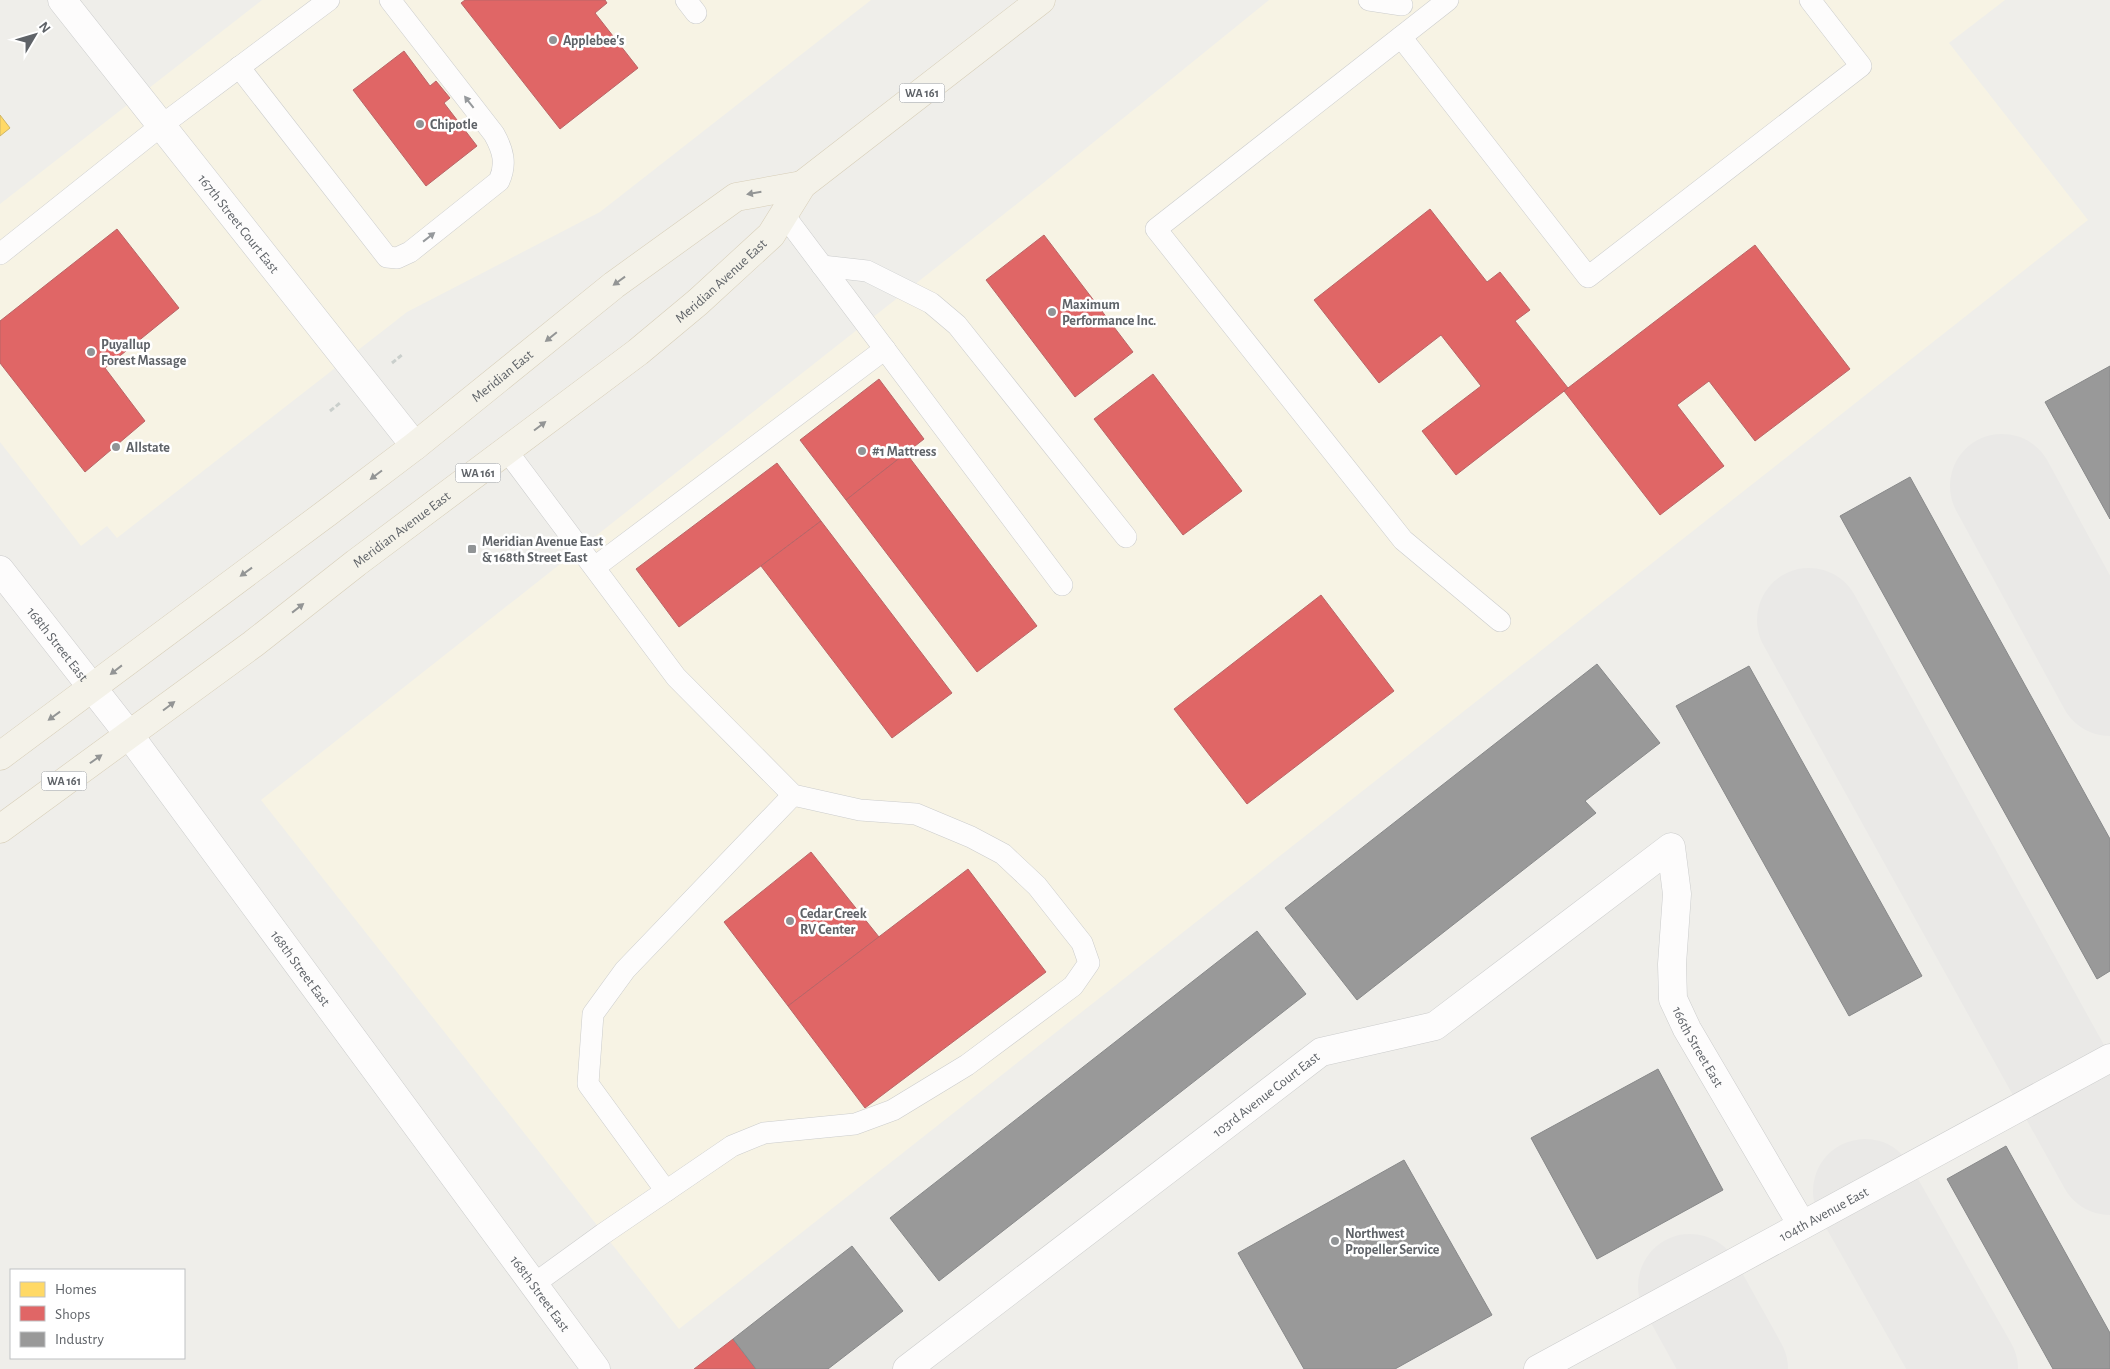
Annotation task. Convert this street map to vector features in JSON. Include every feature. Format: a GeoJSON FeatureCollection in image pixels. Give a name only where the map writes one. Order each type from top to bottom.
{"type":"FeatureCollection","features":[{"type":"Feature","properties":{"kind":"main road","name":"Meridian Avenue East"},"geometry":{"type":"LineString","coordinates":[[0,829],[130,736],[638,352],[698,302],[771,235],[802,185],[1041,0]]}},
{"type":"Feature","properties":{"kind":"main road","name":"Meridian Avenue East"},"geometry":{"type":"LineString","coordinates":[[589,307],[614,285],[736,197],[802,185]]}},
{"type":"Feature","properties":{"kind":"main road","name":"Meridian East"},"geometry":{"type":"LineString","coordinates":[[415,446],[589,307]]}},
{"type":"Feature","properties":{"kind":"main road","name":"WA 161"},"geometry":{"type":"LineString","coordinates":[[0,756],[415,446]]}},
{"type":"Feature","properties":{"kind":"street","name":"167th Street Court East"},"geometry":{"type":"LineString","coordinates":[[62,0],[415,446]]}},
{"type":"Feature","properties":{"kind":"street","name":"168th Street East"},"geometry":{"type":"LineString","coordinates":[[0,570],[94,687],[596,1369]]}},
{"type":"Feature","properties":{"kind":"street","name":"166th Street East"},"geometry":{"type":"LineString","coordinates":[[1671,847],[1677,894],[1672,964],[1673,999],[1688,1029],[1802,1225]]}},
{"type":"Feature","properties":{"kind":"street","name":"103rd Avenue Court East"},"geometry":{"type":"LineString","coordinates":[[907,1369],[1321,1052],[1434,1026],[1671,847]]}},
{"type":"Feature","properties":{"kind":"street","name":"104th Avenue East"},"geometry":{"type":"LineString","coordinates":[[1538,1369],[2110,1058]]}},
{"type":"Feature","properties":{"kind":"lane"},"geometry":{"type":"LineString","coordinates":[[0,254],[162,125],[329,0]]}},
{"type":"Feature","properties":{"kind":"lane"},"geometry":{"type":"LineString","coordinates":[[239,66],[387,257],[397,258],[410,252],[499,181],[504,170],[502,150],[494,134],[390,0]]}},
{"type":"Feature","properties":{"kind":"lane"},"geometry":{"type":"LineString","coordinates":[[1370,0],[1402,2],[1409,31],[1588,277],[1861,66],[1810,0]]}},
{"type":"Feature","properties":{"kind":"lane"},"geometry":{"type":"LineString","coordinates":[[1448,0],[1156,229],[1403,540],[1500,621]]}},
{"type":"Feature","properties":{"kind":"lane"},"geometry":{"type":"LineString","coordinates":[[784,215],[1062,585]]}},
{"type":"Feature","properties":{"kind":"lane"},"geometry":{"type":"LineString","coordinates":[[822,266],[867,271],[931,303],[957,325],[1126,537]]}},
{"type":"Feature","properties":{"kind":"lane"},"geometry":{"type":"LineString","coordinates":[[595,567],[885,349]]}},
{"type":"Feature","properties":{"kind":"lane"},"geometry":{"type":"LineString","coordinates":[[507,451],[676,677],[793,795],[860,810],[916,814],[971,837],[1003,854],[1037,886],[1082,943],[1090,963],[1073,986],[1066,992],[967,1065],[893,1110],[855,1124],[764,1133],[732,1146],[534,1284]]}},
{"type":"Feature","properties":{"kind":"lane"},"geometry":{"type":"LineString","coordinates":[[666,1191],[588,1084],[593,1014],[625,970],[793,795]]}},
{"type":"Feature","properties":{"kind":"shaded area"},"geometry":{"type":"Polygon","coordinates":[[[262,0],[871,0],[600,212],[407,312],[117,538],[107,526],[81,546],[0,442],[0,204],[262,0]]]}},
{"type":"Feature","properties":{"kind":"shaded area"},"geometry":{"type":"Polygon","coordinates":[[[1269,0],[2005,0],[1949,43],[2088,220],[679,1329],[261,800],[1042,184],[1269,0]]]}},
{"type":"Feature","properties":{"kind":"building: Homes"},"geometry":{"type":"Polygon","coordinates":[[[0,115],[10,128],[0,136],[0,115]]]}},
{"type":"Feature","properties":{"kind":"building: Shops","name":"Applebee's"},"geometry":{"type":"Polygon","coordinates":[[[465,0],[605,0],[607,3],[595,13],[638,68],[560,129],[461,3],[465,0]]]}},
{"type":"Feature","properties":{"kind":"building: Shops","name":"Chipotle"},"geometry":{"type":"Polygon","coordinates":[[[404,51],[430,86],[436,81],[450,98],[444,103],[477,146],[426,186],[353,90],[404,51]]]}},
{"type":"Feature","properties":{"kind":"building: Shops"},"geometry":{"type":"Polygon","coordinates":[[[1430,209],[1487,282],[1500,272],[1530,310],[1515,321],[1568,388],[1456,475],[1422,431],[1481,386],[1441,335],[1379,383],[1314,300],[1430,209]]]}},
{"type":"Feature","properties":{"kind":"building: Shops"},"geometry":{"type":"Polygon","coordinates":[[[117,229],[179,308],[105,368],[145,421],[85,472],[0,363],[0,321],[117,229]]]}},
{"type":"Feature","properties":{"kind":"building: Shops"},"geometry":{"type":"Polygon","coordinates":[[[1044,235],[1133,352],[1075,397],[986,280],[1044,235]]]}},
{"type":"Feature","properties":{"kind":"building: Shops"},"geometry":{"type":"Polygon","coordinates":[[[1755,245],[1850,369],[1755,441],[1709,381],[1677,405],[1724,466],[1660,515],[1564,391],[1755,245]]]}},
{"type":"Feature","properties":{"kind":"building: Shops"},"geometry":{"type":"Polygon","coordinates":[[[1153,374],[1242,491],[1183,535],[1094,419],[1153,374]]]}},
{"type":"Feature","properties":{"kind":"building: Shops"},"geometry":{"type":"Polygon","coordinates":[[[879,379],[924,439],[846,500],[800,440],[879,379]]]}},
{"type":"Feature","properties":{"kind":"building: Shops"},"geometry":{"type":"Polygon","coordinates":[[[906,453],[1037,626],[977,672],[846,500],[906,453]]]}},
{"type":"Feature","properties":{"kind":"building: Shops"},"geometry":{"type":"Polygon","coordinates":[[[777,463],[821,521],[679,627],[636,569],[777,463]]]}},
{"type":"Feature","properties":{"kind":"building: Shops"},"geometry":{"type":"Polygon","coordinates":[[[821,521],[952,693],[892,738],[761,566],[821,521]]]}},
{"type":"Feature","properties":{"kind":"building: Shops"},"geometry":{"type":"Polygon","coordinates":[[[1321,595],[1394,691],[1247,804],[1174,709],[1321,595]]]}},
{"type":"Feature","properties":{"kind":"building: Shops"},"geometry":{"type":"Polygon","coordinates":[[[811,852],[879,937],[788,1006],[724,922],[811,852]]]}},
{"type":"Feature","properties":{"kind":"building: Shops"},"geometry":{"type":"Polygon","coordinates":[[[968,869],[1046,972],[865,1108],[788,1006],[968,869]]]}},
{"type":"Feature","properties":{"kind":"building: Shops"},"geometry":{"type":"Polygon","coordinates":[[[733,1339],[756,1369],[694,1369],[733,1339]]]}},
{"type":"Feature","properties":{"kind":"building: Industry"},"geometry":{"type":"Polygon","coordinates":[[[2110,366],[2110,519],[2045,402],[2110,366]]]}},
{"type":"Feature","properties":{"kind":"building: Industry"},"geometry":{"type":"Polygon","coordinates":[[[1910,477],[2110,839],[2110,971],[2097,979],[1840,516],[1910,477]]]}},
{"type":"Feature","properties":{"kind":"building: Industry"},"geometry":{"type":"Polygon","coordinates":[[[1597,664],[1660,743],[1585,801],[1596,813],[1357,1000],[1285,908],[1597,664]]]}},
{"type":"Feature","properties":{"kind":"building: Industry"},"geometry":{"type":"Polygon","coordinates":[[[1749,666],[1922,976],[1849,1016],[1676,706],[1749,666]]]}},
{"type":"Feature","properties":{"kind":"building: Industry"},"geometry":{"type":"Polygon","coordinates":[[[1257,931],[1306,994],[939,1281],[890,1218],[1257,931]]]}},
{"type":"Feature","properties":{"kind":"building: Industry"},"geometry":{"type":"Polygon","coordinates":[[[1658,1069],[1723,1190],[1597,1259],[1531,1138],[1658,1069]]]}},
{"type":"Feature","properties":{"kind":"building: Industry"},"geometry":{"type":"Polygon","coordinates":[[[2006,1146],[2110,1333],[2110,1369],[2053,1369],[1947,1179],[2006,1146]]]}},
{"type":"Feature","properties":{"kind":"building: Industry"},"geometry":{"type":"Polygon","coordinates":[[[1404,1160],[1492,1315],[1395,1369],[1304,1369],[1238,1253],[1404,1160]]]}},
{"type":"Feature","properties":{"kind":"building: Industry"},"geometry":{"type":"Polygon","coordinates":[[[852,1246],[903,1311],[828,1369],[756,1369],[733,1339],[852,1246]]]}},
{"type":"Feature","properties":{"kind":"taxiway"},"geometry":{"type":"LineString","coordinates":[[2002,486],[2110,684]]}},
{"type":"Feature","properties":{"kind":"taxiway"},"geometry":{"type":"LineString","coordinates":[[1809,620],[2110,1163]]}},
{"type":"Feature","properties":{"kind":"taxiway"},"geometry":{"type":"LineString","coordinates":[[1865,1191],[1966,1369]]}},
{"type":"Feature","properties":{"kind":"taxiway"},"geometry":{"type":"LineString","coordinates":[[1690,1286],[1736,1369]]}},
{"type":"Feature","properties":{"kind":"place","name":"Applebee's"},"geometry":{"type":"Point","coordinates":[553,40]}},
{"type":"Feature","properties":{"kind":"place","name":"Chipotle"},"geometry":{"type":"Point","coordinates":[420,124]}},
{"type":"Feature","properties":{"kind":"place","name":"Maximum Performance Inc."},"geometry":{"type":"Point","coordinates":[1052,312]}},
{"type":"Feature","properties":{"kind":"place","name":"Puyallup Forest Massage"},"geometry":{"type":"Point","coordinates":[91,352]}},
{"type":"Feature","properties":{"kind":"place","name":"Allstate"},"geometry":{"type":"Point","coordinates":[116,447]}},
{"type":"Feature","properties":{"kind":"place","name":"#1 Mattress"},"geometry":{"type":"Point","coordinates":[862,451]}},
{"type":"Feature","properties":{"kind":"place","name":"Meridian Avenue East & 168th Street East"},"geometry":{"type":"Point","coordinates":[472,549]}},
{"type":"Feature","properties":{"kind":"place","name":"Cedar Creek RV Center"},"geometry":{"type":"Point","coordinates":[790,921]}},
{"type":"Feature","properties":{"kind":"place","name":"Northwest Propeller Service"},"geometry":{"type":"Point","coordinates":[1335,1241]}}]}
